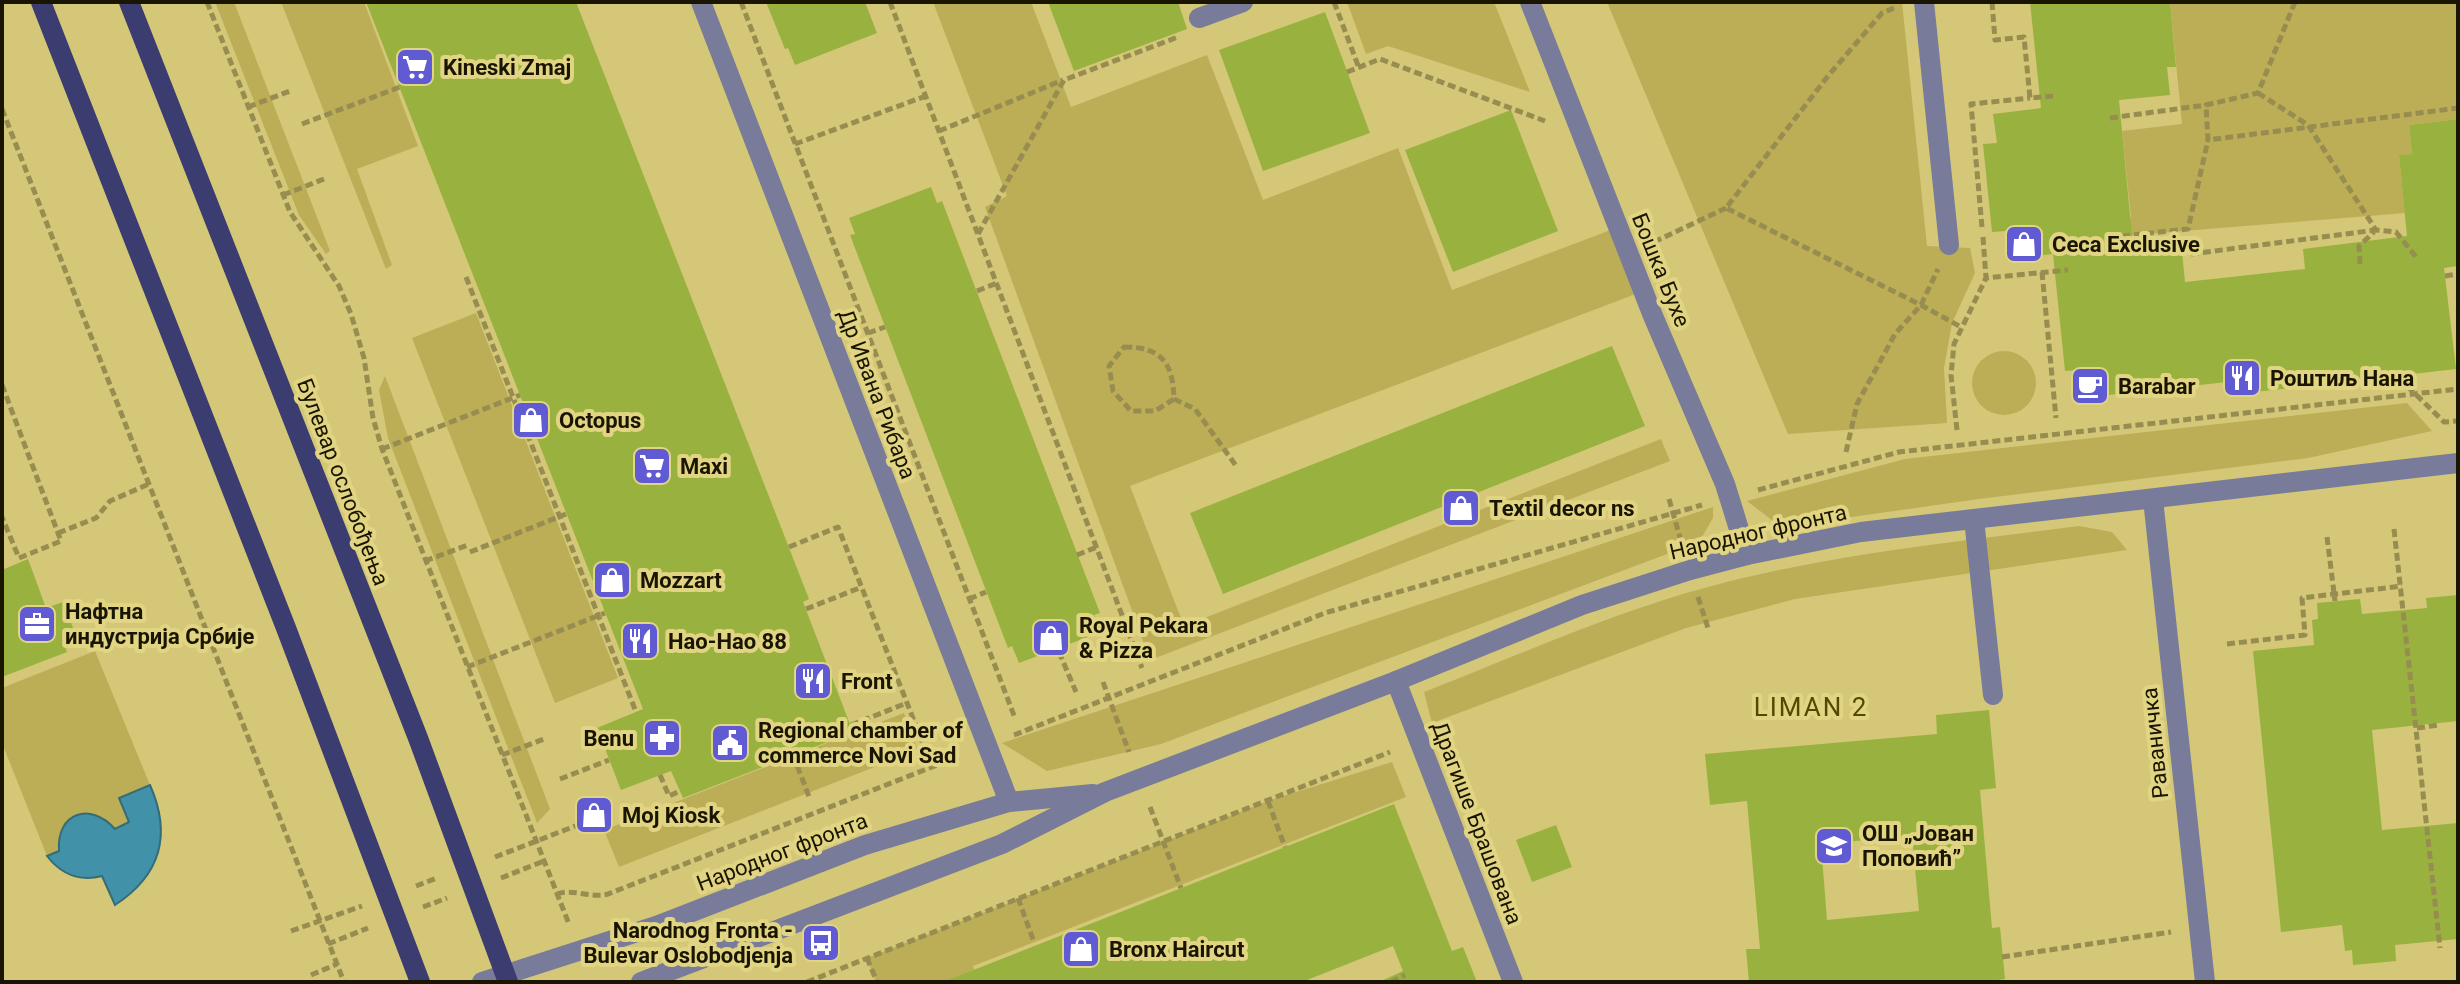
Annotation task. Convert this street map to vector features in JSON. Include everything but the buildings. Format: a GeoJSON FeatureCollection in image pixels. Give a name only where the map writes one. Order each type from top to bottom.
{"type":"FeatureCollection","features":[{"type":"Feature","properties":{"kind":"main road"},"geometry":{"type":"LineString","coordinates":[[41,2],[286,628],[420,982]]}},
{"type":"Feature","properties":{"kind":"main road","name":"Булевар ослобођења"},"geometry":{"type":"LineString","coordinates":[[129,2],[413,724],[506,978]]}},
{"type":"Feature","properties":{"kind":"street","name":"Др Ивана Рибара"},"geometry":{"type":"LineString","coordinates":[[701,2],[1009,802]]}},
{"type":"Feature","properties":{"kind":"street"},"geometry":{"type":"LineString","coordinates":[[1199,18],[1243,2]]}},
{"type":"Feature","properties":{"kind":"street","name":"Бошка Бухе"},"geometry":{"type":"LineString","coordinates":[[1530,2],[1725,484],[1747,555]]}},
{"type":"Feature","properties":{"kind":"street"},"geometry":{"type":"LineString","coordinates":[[1924,2],[1949,245]]}},
{"type":"Feature","properties":{"kind":"street","name":"Народног фронта"},"geometry":{"type":"LineString","coordinates":[[641,982],[1002,844],[1105,792],[1396,681],[1582,605],[1690,570],[1861,532],[2458,463]]}},
{"type":"Feature","properties":{"kind":"street","name":"Раваничка"},"geometry":{"type":"LineString","coordinates":[[2153,499],[2205,982]]}},
{"type":"Feature","properties":{"kind":"street"},"geometry":{"type":"LineString","coordinates":[[1974,519],[1993,695]]}},
{"type":"Feature","properties":{"kind":"street","name":"Драгише Брашована"},"geometry":{"type":"LineString","coordinates":[[1396,681],[1513,982]]}},
{"type":"Feature","properties":{"kind":"street","name":"Народног фронта"},"geometry":{"type":"LineString","coordinates":[[482,982],[506,978],[656,926],[865,845],[1009,802],[1105,792]]}},
{"type":"Feature","properties":{"kind":"path"},"geometry":{"type":"LineString","coordinates":[[207,2],[290,212],[339,286],[351,314],[364,358],[373,418],[382,449],[579,951]]}},
{"type":"Feature","properties":{"kind":"path"},"geometry":{"type":"LineString","coordinates":[[741,2],[1015,718]]}},
{"type":"Feature","properties":{"kind":"path"},"geometry":{"type":"LineString","coordinates":[[890,2],[1142,668]]}},
{"type":"Feature","properties":{"kind":"path"},"geometry":{"type":"LineString","coordinates":[[1334,2],[1359,68]]}},
{"type":"Feature","properties":{"kind":"path"},"geometry":{"type":"LineString","coordinates":[[1629,253],[1726,208],[1828,76],[1882,13],[1906,2]]}},
{"type":"Feature","properties":{"kind":"path"},"geometry":{"type":"LineString","coordinates":[[1992,2],[1995,40],[2024,37],[2030,98]]}},
{"type":"Feature","properties":{"kind":"path"},"geometry":{"type":"LineString","coordinates":[[2258,93],[2295,2]]}},
{"type":"Feature","properties":{"kind":"path"},"geometry":{"type":"LineString","coordinates":[[939,131],[1182,35]]}},
{"type":"Feature","properties":{"kind":"path"},"geometry":{"type":"LineString","coordinates":[[1347,72],[1380,59],[1555,125]]}},
{"type":"Feature","properties":{"kind":"path"},"geometry":{"type":"LineString","coordinates":[[978,235],[1064,80]]}},
{"type":"Feature","properties":{"kind":"path"},"geometry":{"type":"LineString","coordinates":[[302,124],[400,87]]}},
{"type":"Feature","properties":{"kind":"path"},"geometry":{"type":"LineString","coordinates":[[248,107],[290,91]]}},
{"type":"Feature","properties":{"kind":"path"},"geometry":{"type":"LineString","coordinates":[[2110,118],[2206,105],[2258,93],[2308,125],[2376,230]]}},
{"type":"Feature","properties":{"kind":"path"},"geometry":{"type":"LineString","coordinates":[[795,144],[926,96]]}},
{"type":"Feature","properties":{"kind":"path"},"geometry":{"type":"LineString","coordinates":[[1957,430],[1951,375],[1954,344],[1986,278],[1971,104],[2053,96]]}},
{"type":"Feature","properties":{"kind":"path"},"geometry":{"type":"LineString","coordinates":[[2122,236],[2188,229],[2208,140],[2206,105]]}},
{"type":"Feature","properties":{"kind":"path"},"geometry":{"type":"LineString","coordinates":[[2208,140],[2458,108]]}},
{"type":"Feature","properties":{"kind":"path"},"geometry":{"type":"LineString","coordinates":[[2,109],[344,982]]}},
{"type":"Feature","properties":{"kind":"path"},"geometry":{"type":"LineString","coordinates":[[283,195],[324,179]]}},
{"type":"Feature","properties":{"kind":"path"},"geometry":{"type":"LineString","coordinates":[[1726,208],[1961,327]]}},
{"type":"Feature","properties":{"kind":"path"},"geometry":{"type":"LineString","coordinates":[[2360,264],[2359,246],[2376,230]]}},
{"type":"Feature","properties":{"kind":"path"},"geometry":{"type":"LineString","coordinates":[[2191,254],[2376,230],[2396,232],[2417,258]]}},
{"type":"Feature","properties":{"kind":"path"},"geometry":{"type":"LineString","coordinates":[[1846,452],[1857,404],[1895,334],[1921,305],[1949,245]]}},
{"type":"Feature","properties":{"kind":"path"},"geometry":{"type":"LineString","coordinates":[[1986,278],[2068,270]]}},
{"type":"Feature","properties":{"kind":"path"},"geometry":{"type":"LineString","coordinates":[[2042,272],[2056,418]]}},
{"type":"Feature","properties":{"kind":"path"},"geometry":{"type":"LineString","coordinates":[[2445,276],[2458,274]]}},
{"type":"Feature","properties":{"kind":"path"},"geometry":{"type":"LineString","coordinates":[[466,277],[602,614],[636,712]]}},
{"type":"Feature","properties":{"kind":"path"},"geometry":{"type":"LineString","coordinates":[[977,291],[997,283]]}},
{"type":"Feature","properties":{"kind":"path"},"geometry":{"type":"LineString","coordinates":[[868,333],[885,327]]}},
{"type":"Feature","properties":{"kind":"path"},"geometry":{"type":"LineString","coordinates":[[1124,347],[1147,347],[1165,362],[1174,378],[1174,399],[1155,411],[1131,411],[1113,391],[1109,366],[1124,347]]}},
{"type":"Feature","properties":{"kind":"path"},"geometry":{"type":"LineString","coordinates":[[2399,378],[2444,422],[2458,421]]}},
{"type":"Feature","properties":{"kind":"path"},"geometry":{"type":"LineString","coordinates":[[2,385],[61,541],[19,558],[2,517]]}},
{"type":"Feature","properties":{"kind":"path"},"geometry":{"type":"LineString","coordinates":[[1748,492],[1899,452],[2458,389]]}},
{"type":"Feature","properties":{"kind":"path"},"geometry":{"type":"LineString","coordinates":[[382,449],[516,397]]}},
{"type":"Feature","properties":{"kind":"path"},"geometry":{"type":"LineString","coordinates":[[1174,399],[1195,409],[1237,467]]}},
{"type":"Feature","properties":{"kind":"path"},"geometry":{"type":"LineString","coordinates":[[58,533],[96,518],[110,501],[149,484]]}},
{"type":"Feature","properties":{"kind":"path"},"geometry":{"type":"LineString","coordinates":[[1669,499],[1683,548]]}},
{"type":"Feature","properties":{"kind":"path"},"geometry":{"type":"LineString","coordinates":[[557,894],[568,890],[589,896],[608,894],[1325,613],[1712,502]]}},
{"type":"Feature","properties":{"kind":"path"},"geometry":{"type":"LineString","coordinates":[[425,561],[563,516]]}},
{"type":"Feature","properties":{"kind":"path"},"geometry":{"type":"LineString","coordinates":[[789,547],[838,527],[927,754]]}},
{"type":"Feature","properties":{"kind":"path"},"geometry":{"type":"LineString","coordinates":[[2394,529],[2440,948]]}},
{"type":"Feature","properties":{"kind":"path"},"geometry":{"type":"LineString","coordinates":[[2327,537],[2335,598]]}},
{"type":"Feature","properties":{"kind":"path"},"geometry":{"type":"LineString","coordinates":[[1077,555],[1097,547]]}},
{"type":"Feature","properties":{"kind":"path"},"geometry":{"type":"LineString","coordinates":[[2227,644],[2305,635],[2302,598],[2335,598],[2402,586]]}},
{"type":"Feature","properties":{"kind":"path"},"geometry":{"type":"LineString","coordinates":[[806,609],[862,587]]}},
{"type":"Feature","properties":{"kind":"path"},"geometry":{"type":"LineString","coordinates":[[969,599],[986,592]]}},
{"type":"Feature","properties":{"kind":"path"},"geometry":{"type":"LineString","coordinates":[[1697,592],[1708,628]]}},
{"type":"Feature","properties":{"kind":"path"},"geometry":{"type":"LineString","coordinates":[[467,667],[602,614]]}},
{"type":"Feature","properties":{"kind":"path"},"geometry":{"type":"LineString","coordinates":[[1059,652],[1076,692]]}},
{"type":"Feature","properties":{"kind":"path"},"geometry":{"type":"LineString","coordinates":[[851,725],[907,703]]}},
{"type":"Feature","properties":{"kind":"path"},"geometry":{"type":"LineString","coordinates":[[2417,728],[2439,725]]}},
{"type":"Feature","properties":{"kind":"path"},"geometry":{"type":"LineString","coordinates":[[502,755],[544,739]]}},
{"type":"Feature","properties":{"kind":"path"},"geometry":{"type":"LineString","coordinates":[[807,982],[1420,740]]}},
{"type":"Feature","properties":{"kind":"path"},"geometry":{"type":"LineString","coordinates":[[793,755],[810,799]]}},
{"type":"Feature","properties":{"kind":"path"},"geometry":{"type":"LineString","coordinates":[[560,779],[609,760]]}},
{"type":"Feature","properties":{"kind":"path"},"geometry":{"type":"LineString","coordinates":[[660,775],[669,796],[680,791]]}},
{"type":"Feature","properties":{"kind":"path"},"geometry":{"type":"LineString","coordinates":[[1268,801],[1285,847]]}},
{"type":"Feature","properties":{"kind":"path"},"geometry":{"type":"LineString","coordinates":[[328,944],[544,861]]}},
{"type":"Feature","properties":{"kind":"path"},"geometry":{"type":"LineString","coordinates":[[1018,898],[1034,942]]}},
{"type":"Feature","properties":{"kind":"path"},"geometry":{"type":"LineString","coordinates":[[2002,957],[2199,929]]}},
{"type":"Feature","properties":{"kind":"path"},"geometry":{"type":"LineString","coordinates":[[867,958],[877,982]]}},
{"type":"Feature","properties":{"kind":"path"},"geometry":{"type":"LineString","coordinates":[[311,975],[337,964]]}},
{"type":"Feature","properties":{"kind":"path"},"geometry":{"type":"LineString","coordinates":[[1391,982],[1405,975]]}},
{"type":"Feature","properties":{"kind":"shaded area"},"geometry":{"type":"Polygon","coordinates":[[[215,2],[234,2],[330,251],[326,254],[299,215],[215,2]]]}},
{"type":"Feature","properties":{"kind":"shaded area"},"geometry":{"type":"Polygon","coordinates":[[[281,2],[364,2],[418,146],[357,169],[392,265],[386,269],[281,2]]]}},
{"type":"Feature","properties":{"kind":"shaded area"},"geometry":{"type":"Polygon","coordinates":[[[933,2],[1031,2],[1071,107],[1207,55],[1263,200],[1398,148],[1452,290],[1616,228],[1641,292],[1130,486],[1184,626],[1661,439],[1670,461],[1150,660],[985,207],[1007,196],[933,2]]]}},
{"type":"Feature","properties":{"kind":"shaded area"},"geometry":{"type":"Polygon","coordinates":[[[1347,2],[1494,2],[1530,92],[1388,46],[1366,54],[1347,2]]]}},
{"type":"Feature","properties":{"kind":"shaded area"},"geometry":{"type":"Polygon","coordinates":[[[1607,2],[1902,2],[1927,246],[1970,248],[1975,273],[1952,323],[1944,368],[1947,423],[1788,434],[1607,2]]]}},
{"type":"Feature","properties":{"kind":"shaded area"},"geometry":{"type":"Polygon","coordinates":[[[2170,2],[2457,2],[2458,119],[2409,125],[2412,154],[2399,156],[2405,213],[2122,236],[2131,217],[2122,131],[2182,124],[2170,2]]]}},
{"type":"Feature","properties":{"kind":"shaded area"},"geometry":{"type":"Polygon","coordinates":[[[476,313],[618,678],[555,703],[412,338],[476,313]]]}},
{"type":"Feature","properties":{"kind":"shaded area"},"geometry":{"type":"Polygon","coordinates":[[[1998,351],[2010,351],[2027,360],[2034,371],[2034,395],[2027,406],[2010,415],[1998,415],[1986,410],[1977,401],[1972,389],[1972,377],[1977,365],[1986,356],[1998,351]]]}},
{"type":"Feature","properties":{"kind":"shaded area"},"geometry":{"type":"Polygon","coordinates":[[[385,376],[550,809],[537,823],[388,438],[379,390],[385,376]]]}},
{"type":"Feature","properties":{"kind":"shaded area"},"geometry":{"type":"Polygon","coordinates":[[[2407,403],[2432,431],[2308,458],[1781,527],[1747,501],[1905,459],[2407,403]]]}},
{"type":"Feature","properties":{"kind":"shaded area"},"geometry":{"type":"Polygon","coordinates":[[[1713,507],[1713,518],[1699,542],[1161,744],[1047,771],[1002,743],[1713,507]]]}},
{"type":"Feature","properties":{"kind":"shaded area"},"geometry":{"type":"Polygon","coordinates":[[[2079,526],[2112,532],[2127,550],[1795,599],[1686,628],[1432,723],[1424,692],[1600,622],[1708,587],[1846,557],[2079,526]]]}},
{"type":"Feature","properties":{"kind":"shaded area"},"geometry":{"type":"Polygon","coordinates":[[[95,651],[150,785],[120,798],[130,822],[47,856],[2,743],[2,688],[95,651]]]}},
{"type":"Feature","properties":{"kind":"shaded area"},"geometry":{"type":"Polygon","coordinates":[[[904,713],[918,750],[619,867],[604,830],[904,713]]]}},
{"type":"Feature","properties":{"kind":"shaded area"},"geometry":{"type":"Polygon","coordinates":[[[1392,762],[1406,797],[973,966],[978,982],[876,982],[867,958],[1268,801],[1392,762]]]}},
{"type":"Feature","properties":{"kind":"water"},"geometry":{"type":"Polygon","coordinates":[[[150,785],[160,821],[158,852],[143,881],[115,905],[102,876],[86,878],[71,875],[58,868],[47,856],[59,851],[63,828],[76,815],[95,815],[115,829],[129,822],[119,798],[150,785]]]}},
{"type":"Feature","properties":{"kind":"place","name":"Kineski Zmaj"},"geometry":{"type":"Point","coordinates":[415,67]}},
{"type":"Feature","properties":{"kind":"place","name":"Ceca Exclusive"},"geometry":{"type":"Point","coordinates":[2024,244]}},
{"type":"Feature","properties":{"kind":"place","name":"Роштиљ Нана"},"geometry":{"type":"Point","coordinates":[2242,378]}},
{"type":"Feature","properties":{"kind":"place","name":"Barabar"},"geometry":{"type":"Point","coordinates":[2090,386]}},
{"type":"Feature","properties":{"kind":"place","name":"Octopus"},"geometry":{"type":"Point","coordinates":[531,420]}},
{"type":"Feature","properties":{"kind":"place","name":"Maxi"},"geometry":{"type":"Point","coordinates":[652,466]}},
{"type":"Feature","properties":{"kind":"place","name":"Textil decor ns"},"geometry":{"type":"Point","coordinates":[1461,508]}},
{"type":"Feature","properties":{"kind":"place","name":"Mozzart"},"geometry":{"type":"Point","coordinates":[612,580]}},
{"type":"Feature","properties":{"kind":"place","name":"Нафтна индустрија Србије"},"geometry":{"type":"Point","coordinates":[37,624]}},
{"type":"Feature","properties":{"kind":"place","name":"Royal Pekara & Pizza"},"geometry":{"type":"Point","coordinates":[1051,638]}},
{"type":"Feature","properties":{"kind":"place","name":"Hao-Hao 88"},"geometry":{"type":"Point","coordinates":[640,641]}},
{"type":"Feature","properties":{"kind":"place","name":"Front"},"geometry":{"type":"Point","coordinates":[813,681]}},
{"type":"Feature","properties":{"kind":"place","name":"Benu"},"geometry":{"type":"Point","coordinates":[662,738]}},
{"type":"Feature","properties":{"kind":"place","name":"Regional chamber of commerce Novi Sad"},"geometry":{"type":"Point","coordinates":[730,743]}},
{"type":"Feature","properties":{"kind":"place","name":"Moj Kiosk"},"geometry":{"type":"Point","coordinates":[594,815]}},
{"type":"Feature","properties":{"kind":"place","name":"ОШ „Јован Поповић”"},"geometry":{"type":"Point","coordinates":[1834,846]}},
{"type":"Feature","properties":{"kind":"place","name":"Narodnog Fronta - Bulevar Oslobodjenja"},"geometry":{"type":"Point","coordinates":[821,943]}},
{"type":"Feature","properties":{"kind":"place","name":"Bronx Haircut"},"geometry":{"type":"Point","coordinates":[1081,949]}},
{"type":"Feature","properties":{"kind":"district","name":"LIMAN 2"},"geometry":{"type":"Point","coordinates":[1811,707]}}]}
